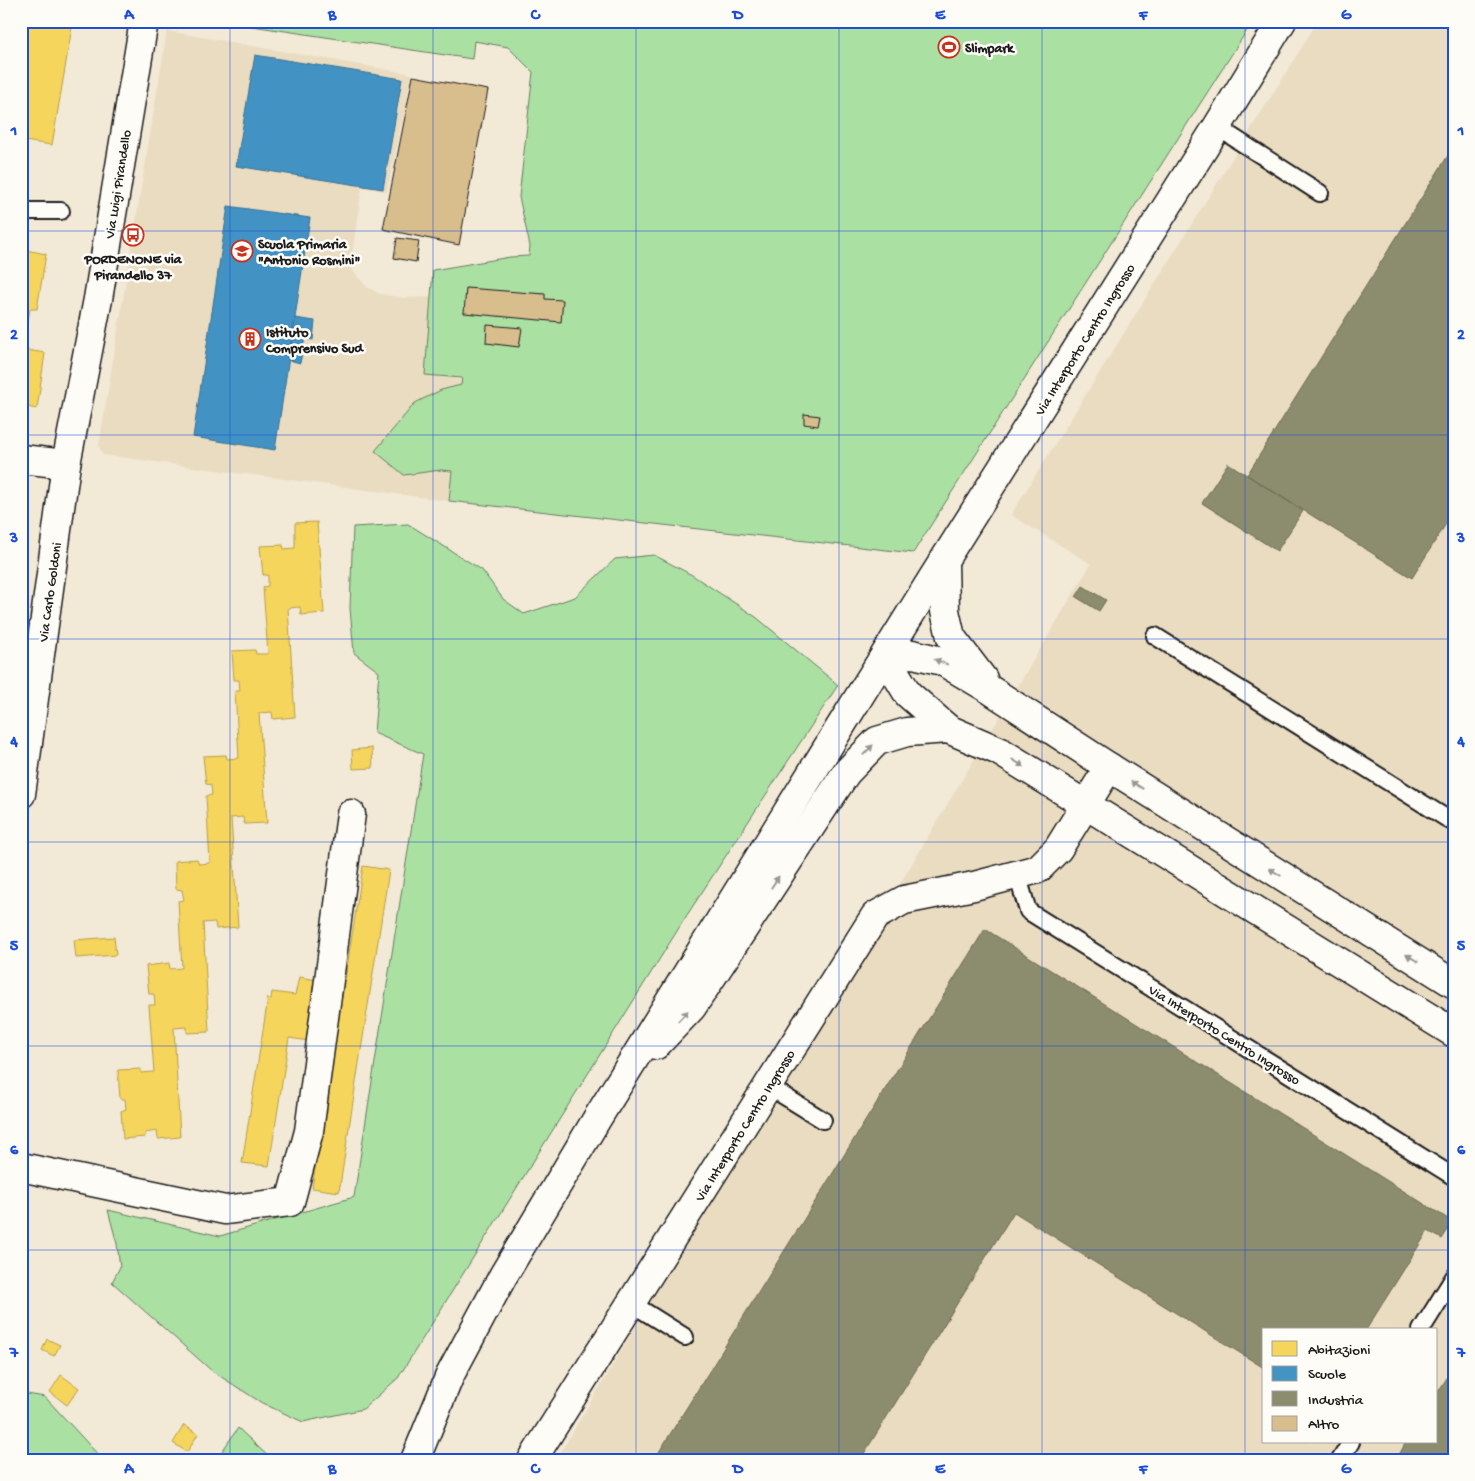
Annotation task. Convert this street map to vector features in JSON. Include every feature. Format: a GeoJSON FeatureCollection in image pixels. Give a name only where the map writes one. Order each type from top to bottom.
{"type":"FeatureCollection","features":[{"type":"Feature","properties":{"kind":"street","name":"Via Luigi Pirandello"},"geometry":{"type":"LineString","coordinates":[[66,464],[98,299],[144,21]]}},
{"type":"Feature","properties":{"kind":"street","name":"Via Interporto Centro Ingrosso"},"geometry":{"type":"LineString","coordinates":[[415,1460],[450,1375],[503,1276],[614,1090],[1282,21]]}},
{"type":"Feature","properties":{"kind":"street"},"geometry":{"type":"LineString","coordinates":[[21,459],[66,464]]}},
{"type":"Feature","properties":{"kind":"street","name":"Via Carlo Goldoni"},"geometry":{"type":"LineString","coordinates":[[21,794],[66,464]]}},
{"type":"Feature","properties":{"kind":"street"},"geometry":{"type":"LineString","coordinates":[[944,561],[944,611],[951,637],[990,689]]}},
{"type":"Feature","properties":{"kind":"street"},"geometry":{"type":"LineString","coordinates":[[948,729],[908,694],[885,656],[913,654],[942,661],[990,689],[1109,767],[1454,984]]}},
{"type":"Feature","properties":{"kind":"street","name":"Via Interporto Centro Ingrosso"},"geometry":{"type":"LineString","coordinates":[[614,1090],[692,1007],[846,773],[877,741],[907,732],[948,729],[1000,751],[1454,1033]]}},
{"type":"Feature","properties":{"kind":"street","name":"Via Interporto Centro Ingrosso"},"geometry":{"type":"LineString","coordinates":[[532,1460],[875,916],[904,900],[974,886],[1038,869],[1058,849],[1109,767]]}},
{"type":"Feature","properties":{"kind":"street"},"geometry":{"type":"LineString","coordinates":[[21,1167],[225,1210],[290,1202],[309,1131],[351,814]]}},
{"type":"Feature","properties":{"kind":"lane"},"geometry":{"type":"LineString","coordinates":[[1217,127],[1320,193]]}},
{"type":"Feature","properties":{"kind":"lane"},"geometry":{"type":"LineString","coordinates":[[21,212],[61,211]]}},
{"type":"Feature","properties":{"kind":"lane"},"geometry":{"type":"LineString","coordinates":[[1155,636],[1454,823]]}},
{"type":"Feature","properties":{"kind":"lane","name":"Via Interporto Centro Ingrosso"},"geometry":{"type":"LineString","coordinates":[[1017,874],[1028,911],[1454,1177]]}},
{"type":"Feature","properties":{"kind":"lane"},"geometry":{"type":"LineString","coordinates":[[768,1086],[823,1120]]}},
{"type":"Feature","properties":{"kind":"lane"},"geometry":{"type":"LineString","coordinates":[[1422,1328],[1454,1277]]}},
{"type":"Feature","properties":{"kind":"lane"},"geometry":{"type":"LineString","coordinates":[[631,1303],[685,1337]]}},
{"type":"Feature","properties":{"kind":"lane"},"geometry":{"type":"LineString","coordinates":[[1340,1460],[1350,1444]]}},
{"type":"Feature","properties":{"kind":"shaded area"},"geometry":{"type":"Polygon","coordinates":[[[1318,21],[1454,21],[1454,1460],[556,1460],[1091,564],[1011,515],[1318,21]]]}},
{"type":"Feature","properties":{"kind":"shaded area","name":"Scuola Primaria \"Antonio Rosmini\""},"geometry":{"type":"Polygon","coordinates":[[[167,31],[412,74],[387,192],[362,187],[350,268],[367,287],[380,294],[403,298],[431,297],[425,375],[462,378],[449,501],[103,455],[99,446],[167,31]]]}},
{"type":"Feature","properties":{"kind":"green space"},"geometry":{"type":"Polygon","coordinates":[[[1253,21],[913,553],[449,501],[452,471],[441,470],[404,475],[375,451],[415,403],[441,390],[461,385],[462,378],[425,375],[433,270],[510,257],[529,256],[530,246],[519,197],[533,72],[508,47],[474,41],[472,59],[252,26],[237,22],[1253,21]]]}},
{"type":"Feature","properties":{"kind":"green space"},"geometry":{"type":"Polygon","coordinates":[[[408,524],[482,570],[503,599],[524,614],[575,597],[615,559],[654,555],[692,575],[756,617],[838,685],[687,915],[398,1378],[363,1409],[303,1422],[262,1403],[212,1371],[112,1282],[120,1267],[117,1244],[108,1210],[220,1236],[354,1197],[423,754],[374,733],[379,672],[354,653],[350,608],[353,527],[408,524]]]}},
{"type":"Feature","properties":{"kind":"green space"},"geometry":{"type":"Polygon","coordinates":[[[21,1393],[45,1397],[103,1460],[21,1460],[21,1393]]]}},
{"type":"Feature","properties":{"kind":"green space"},"geometry":{"type":"Polygon","coordinates":[[[238,1428],[272,1460],[216,1460],[238,1428]]]}},
{"type":"Feature","properties":{"kind":"building: Abitazioni"},"geometry":{"type":"Polygon","coordinates":[[[21,21],[73,21],[52,145],[24,141],[26,130],[21,129],[21,21]]]}},
{"type":"Feature","properties":{"kind":"building: Abitazioni"},"geometry":{"type":"Polygon","coordinates":[[[21,249],[46,254],[37,309],[30,309],[27,328],[21,327],[21,249]]]}},
{"type":"Feature","properties":{"kind":"building: Abitazioni"},"geometry":{"type":"Polygon","coordinates":[[[21,349],[45,353],[37,409],[21,406],[21,349]]]}},
{"type":"Feature","properties":{"kind":"building: Abitazioni"},"geometry":{"type":"Polygon","coordinates":[[[317,522],[324,613],[301,615],[300,607],[288,608],[295,717],[273,719],[272,712],[259,713],[267,823],[244,824],[243,817],[231,818],[238,927],[216,929],[215,922],[203,923],[209,1032],[187,1033],[187,1027],[174,1028],[180,1137],[158,1139],[157,1131],[145,1133],[145,1137],[123,1139],[121,1111],[126,1109],[125,1099],[120,1099],[118,1070],[141,1069],[141,1073],[154,1072],[149,1005],[155,1005],[154,994],[149,994],[146,966],[169,963],[170,969],[182,968],[178,901],[184,900],[182,890],[176,889],[175,861],[197,859],[199,864],[210,863],[206,796],[212,795],[211,785],[206,784],[203,756],[226,755],[227,759],[239,758],[235,691],[240,691],[239,680],[234,680],[232,651],[255,650],[256,654],[268,654],[263,587],[268,586],[268,575],[263,575],[260,546],[283,545],[284,549],[295,548],[295,523],[317,522]]]}},
{"type":"Feature","properties":{"kind":"building: Abitazioni"},"geometry":{"type":"Polygon","coordinates":[[[372,748],[373,768],[353,769],[352,750],[372,748]]]}},
{"type":"Feature","properties":{"kind":"building: Abitazioni"},"geometry":{"type":"Polygon","coordinates":[[[363,866],[389,870],[339,1192],[312,1188],[363,866]]]}},
{"type":"Feature","properties":{"kind":"building: Abitazioni"},"geometry":{"type":"Polygon","coordinates":[[[114,937],[116,955],[76,958],[74,940],[114,937]]]}},
{"type":"Feature","properties":{"kind":"building: Abitazioni"},"geometry":{"type":"Polygon","coordinates":[[[299,977],[324,981],[316,1042],[289,1038],[269,1166],[242,1163],[268,998],[271,999],[272,992],[295,995],[299,977]]]}},
{"type":"Feature","properties":{"kind":"building: Abitazioni"},"geometry":{"type":"Polygon","coordinates":[[[47,1339],[60,1345],[54,1356],[42,1350],[47,1339]]]}},
{"type":"Feature","properties":{"kind":"building: Abitazioni"},"geometry":{"type":"Polygon","coordinates":[[[61,1375],[79,1388],[67,1405],[50,1392],[61,1375]]]}},
{"type":"Feature","properties":{"kind":"building: Abitazioni"},"geometry":{"type":"Polygon","coordinates":[[[184,1425],[198,1434],[187,1452],[173,1443],[184,1425]]]}},
{"type":"Feature","properties":{"kind":"building: Scuole"},"geometry":{"type":"Polygon","coordinates":[[[255,55],[402,79],[383,189],[236,166],[255,55]]]}},
{"type":"Feature","properties":{"kind":"building: Scuole","name":"Istituto Comprensivo Sud"},"geometry":{"type":"Polygon","coordinates":[[[228,206],[310,218],[275,450],[193,437],[228,206]]]}},
{"type":"Feature","properties":{"kind":"building: Scuole"},"geometry":{"type":"Polygon","coordinates":[[[295,318],[315,321],[313,340],[305,338],[300,363],[289,360],[295,318]]]}},
{"type":"Feature","properties":{"kind":"building: Industria"},"geometry":{"type":"Polygon","coordinates":[[[1454,146],[1454,511],[1412,578],[1247,475],[1454,146]]]}},
{"type":"Feature","properties":{"kind":"building: Industria"},"geometry":{"type":"Polygon","coordinates":[[[1228,463],[1303,511],[1277,551],[1202,503],[1228,463]]]}},
{"type":"Feature","properties":{"kind":"building: Industria"},"geometry":{"type":"Polygon","coordinates":[[[1083,586],[1106,600],[1099,611],[1076,597],[1083,586]]]}},
{"type":"Feature","properties":{"kind":"building: Industria"},"geometry":{"type":"Polygon","coordinates":[[[985,929],[1453,1222],[1442,1239],[1428,1231],[1367,1328],[1262,1328],[1262,1367],[1014,1212],[860,1460],[654,1460],[985,929]]]}},
{"type":"Feature","properties":{"kind":"building: Industria"},"geometry":{"type":"Polygon","coordinates":[[[1454,1367],[1454,1460],[1407,1460],[1399,1455],[1405,1444],[1438,1444],[1438,1392],[1454,1367]]]}},
{"type":"Feature","properties":{"kind":"building: Altro"},"geometry":{"type":"Polygon","coordinates":[[[413,76],[488,90],[459,245],[383,229],[413,76]]]}},
{"type":"Feature","properties":{"kind":"building: Altro"},"geometry":{"type":"Polygon","coordinates":[[[397,238],[419,241],[416,262],[394,258],[397,238]]]}},
{"type":"Feature","properties":{"kind":"building: Altro"},"geometry":{"type":"Polygon","coordinates":[[[466,288],[545,294],[545,299],[563,300],[561,322],[464,313],[466,288]]]}},
{"type":"Feature","properties":{"kind":"building: Altro"},"geometry":{"type":"Polygon","coordinates":[[[487,325],[522,328],[519,347],[486,343],[487,325]]]}},
{"type":"Feature","properties":{"kind":"building: Altro"},"geometry":{"type":"Polygon","coordinates":[[[804,414],[820,416],[818,426],[804,424],[804,414]]]}},
{"type":"Feature","properties":{"kind":"place","name":"Slimpark"},"geometry":{"type":"Point","coordinates":[949,47]}},
{"type":"Feature","properties":{"kind":"place","name":"PORDENONE via Pirandello 37"},"geometry":{"type":"Point","coordinates":[133,235]}},
{"type":"Feature","properties":{"kind":"place","name":"Scuola Primaria \"Antonio Rosmini\""},"geometry":{"type":"Point","coordinates":[242,251]}},
{"type":"Feature","properties":{"kind":"place","name":"Istituto Comprensivo Sud"},"geometry":{"type":"Point","coordinates":[250,339]}}]}
